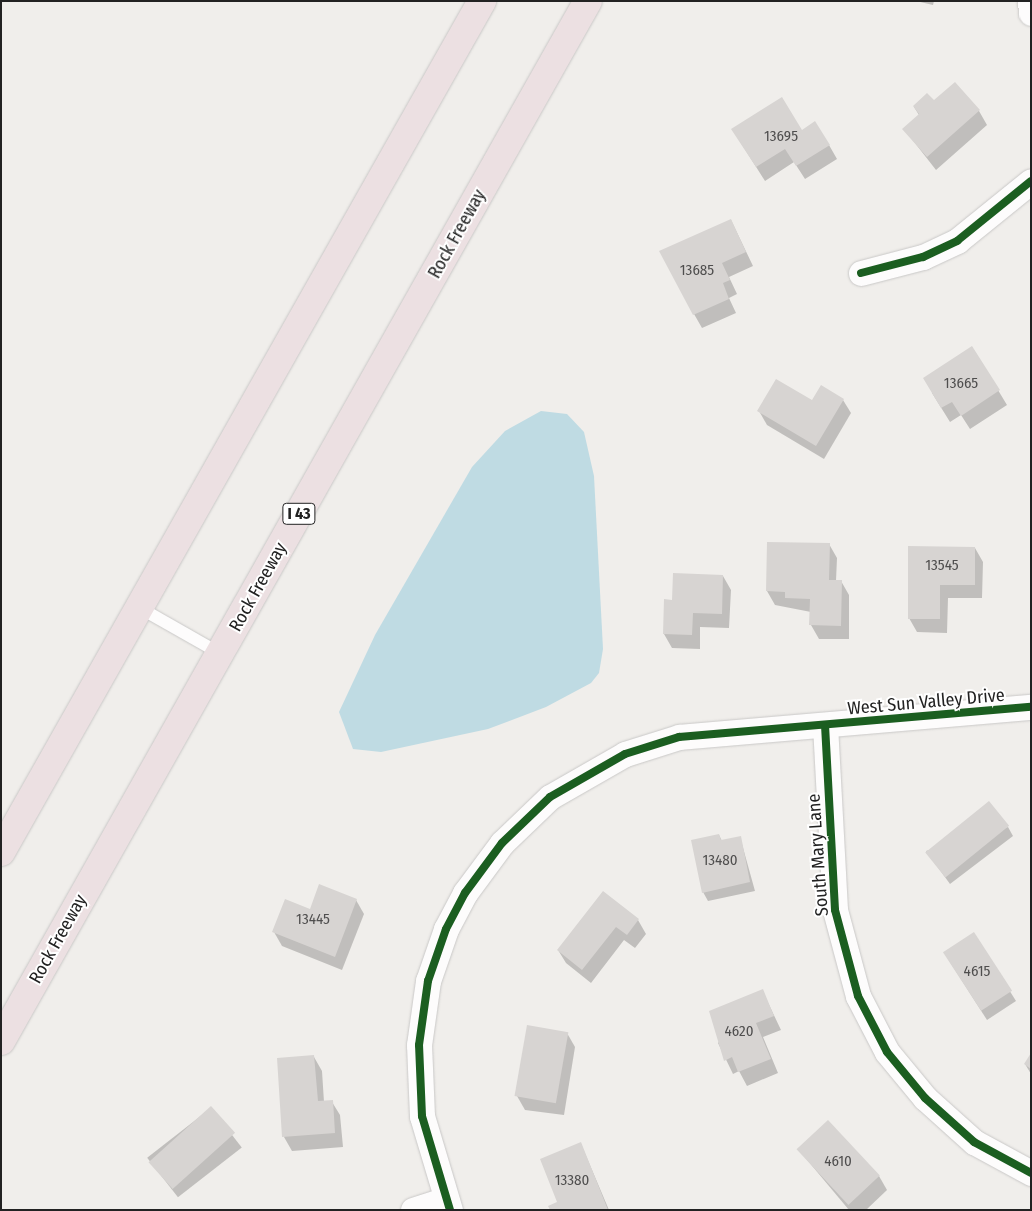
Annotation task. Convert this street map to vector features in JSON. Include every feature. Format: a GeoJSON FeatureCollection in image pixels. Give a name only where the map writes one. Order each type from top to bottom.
{"type":"FeatureCollection","features":[{"type":"Feature","properties":{"kind":"highway"},"geometry":{"type":"LineString","coordinates":[[1,852],[482,1]]}},
{"type":"Feature","properties":{"kind":"highway","name":"Rock Freeway"},"geometry":{"type":"LineString","coordinates":[[1,1041],[588,1]]}},
{"type":"Feature","properties":{"kind":"street"},"geometry":{"type":"LineString","coordinates":[[1030,1],[1031,13]]}},
{"type":"Feature","properties":{"kind":"street"},"geometry":{"type":"LineString","coordinates":[[861,273],[923,257],[957,241],[1031,181]]}},
{"type":"Feature","properties":{"kind":"street","name":"West Sun Valley Drive"},"geometry":{"type":"LineString","coordinates":[[448,1204],[422,1116],[419,1045],[424,1008],[446,929],[502,843],[550,798],[625,754],[679,737],[729,730],[824,725],[1031,707]]}},
{"type":"Feature","properties":{"kind":"street","name":"South Mary Lane"},"geometry":{"type":"LineString","coordinates":[[824,725],[835,910],[858,996],[887,1052],[925,1098],[974,1142],[1031,1173]]}},
{"type":"Feature","properties":{"kind":"street"},"geometry":{"type":"LineString","coordinates":[[413,1210],[448,1204]]}},
{"type":"Feature","properties":{"kind":"lane"},"geometry":{"type":"LineString","coordinates":[[140,608],[221,654]]}},
{"type":"Feature","properties":{"kind":"water"},"geometry":{"type":"Polygon","coordinates":[[[541,411],[567,414],[584,432],[594,476],[603,649],[599,673],[591,683],[546,707],[488,729],[381,752],[353,749],[339,712],[375,635],[472,467],[505,431],[541,411]]]}},
{"type":"Feature","properties":{"kind":"building"},"geometry":{"type":"Polygon","coordinates":[[[955,82],[980,110],[927,157],[902,129],[919,114],[913,106],[927,93],[934,100],[955,82]]]}},
{"type":"Feature","properties":{"kind":"building"},"geometry":{"type":"Polygon","coordinates":[[[782,97],[802,130],[815,121],[830,145],[796,166],[785,149],[756,167],[731,129],[782,97]]]}},
{"type":"Feature","properties":{"kind":"building"},"geometry":{"type":"Polygon","coordinates":[[[731,219],[746,252],[722,263],[730,280],[723,283],[729,299],[693,315],[659,251],[731,219]]]}},
{"type":"Feature","properties":{"kind":"building"},"geometry":{"type":"Polygon","coordinates":[[[972,346],[1000,390],[961,416],[952,402],[941,408],[923,378],[972,346]]]}},
{"type":"Feature","properties":{"kind":"building"},"geometry":{"type":"Polygon","coordinates":[[[776,379],[812,400],[821,385],[844,399],[816,446],[757,411],[776,379]]]}},
{"type":"Feature","properties":{"kind":"building"},"geometry":{"type":"Polygon","coordinates":[[[767,542],[830,543],[829,580],[842,580],[841,626],[809,625],[810,599],[785,598],[785,592],[766,591],[767,542]]]}},
{"type":"Feature","properties":{"kind":"building"},"geometry":{"type":"Polygon","coordinates":[[[908,546],[975,547],[975,585],[940,585],[940,619],[908,619],[908,546]]]}},
{"type":"Feature","properties":{"kind":"building"},"geometry":{"type":"Polygon","coordinates":[[[673,573],[723,575],[722,614],[693,613],[692,635],[663,634],[664,599],[672,600],[673,573]]]}},
{"type":"Feature","properties":{"kind":"building"},"geometry":{"type":"Polygon","coordinates":[[[989,801],[1009,826],[945,877],[925,853],[989,801]]]}},
{"type":"Feature","properties":{"kind":"building"},"geometry":{"type":"Polygon","coordinates":[[[719,834],[721,840],[741,836],[750,882],[702,893],[691,840],[719,834]]]}},
{"type":"Feature","properties":{"kind":"building"},"geometry":{"type":"Polygon","coordinates":[[[319,884],[357,899],[335,957],[272,932],[285,899],[310,909],[319,884]]]}},
{"type":"Feature","properties":{"kind":"building"},"geometry":{"type":"Polygon","coordinates":[[[603,891],[639,919],[627,935],[616,927],[582,970],[557,950],[603,891]]]}},
{"type":"Feature","properties":{"kind":"building"},"geometry":{"type":"Polygon","coordinates":[[[974,932],[1012,991],[981,1011],[943,952],[974,932]]]}},
{"type":"Feature","properties":{"kind":"building"},"geometry":{"type":"Polygon","coordinates":[[[763,989],[774,1016],[756,1023],[771,1059],[738,1072],[732,1057],[724,1061],[709,1011],[763,989]]]}},
{"type":"Feature","properties":{"kind":"building"},"geometry":{"type":"Polygon","coordinates":[[[527,1025],[568,1032],[556,1103],[514,1096],[527,1025]]]}},
{"type":"Feature","properties":{"kind":"building"},"geometry":{"type":"Polygon","coordinates":[[[1031,1053],[1031,1069],[1024,1064],[1031,1053]]]}},
{"type":"Feature","properties":{"kind":"building"},"geometry":{"type":"Polygon","coordinates":[[[314,1055],[318,1101],[333,1100],[335,1133],[282,1137],[277,1058],[314,1055]]]}},
{"type":"Feature","properties":{"kind":"building"},"geometry":{"type":"Polygon","coordinates":[[[211,1106],[235,1133],[173,1189],[149,1162],[211,1106]]]}},
{"type":"Feature","properties":{"kind":"building"},"geometry":{"type":"Polygon","coordinates":[[[828,1120],[880,1176],[848,1205],[797,1149],[828,1120]]]}},
{"type":"Feature","properties":{"kind":"building"},"geometry":{"type":"Polygon","coordinates":[[[581,1142],[608,1210],[550,1210],[548,1206],[557,1202],[540,1159],[581,1142]]]}},
{"type":"Feature","properties":{"kind":"cycle path"},"geometry":{"type":"LineString","coordinates":[[861,273],[923,257],[957,241],[1031,181]]}},
{"type":"Feature","properties":{"kind":"cycle path"},"geometry":{"type":"LineString","coordinates":[[450,1210],[422,1116],[419,1045],[428,981],[446,929],[465,893],[502,843],[550,797],[625,754],[679,737],[1031,707]]}},
{"type":"Feature","properties":{"kind":"cycle path"},"geometry":{"type":"LineString","coordinates":[[825,725],[835,910],[858,996],[887,1052],[925,1098],[974,1142],[1031,1173]]}}]}
